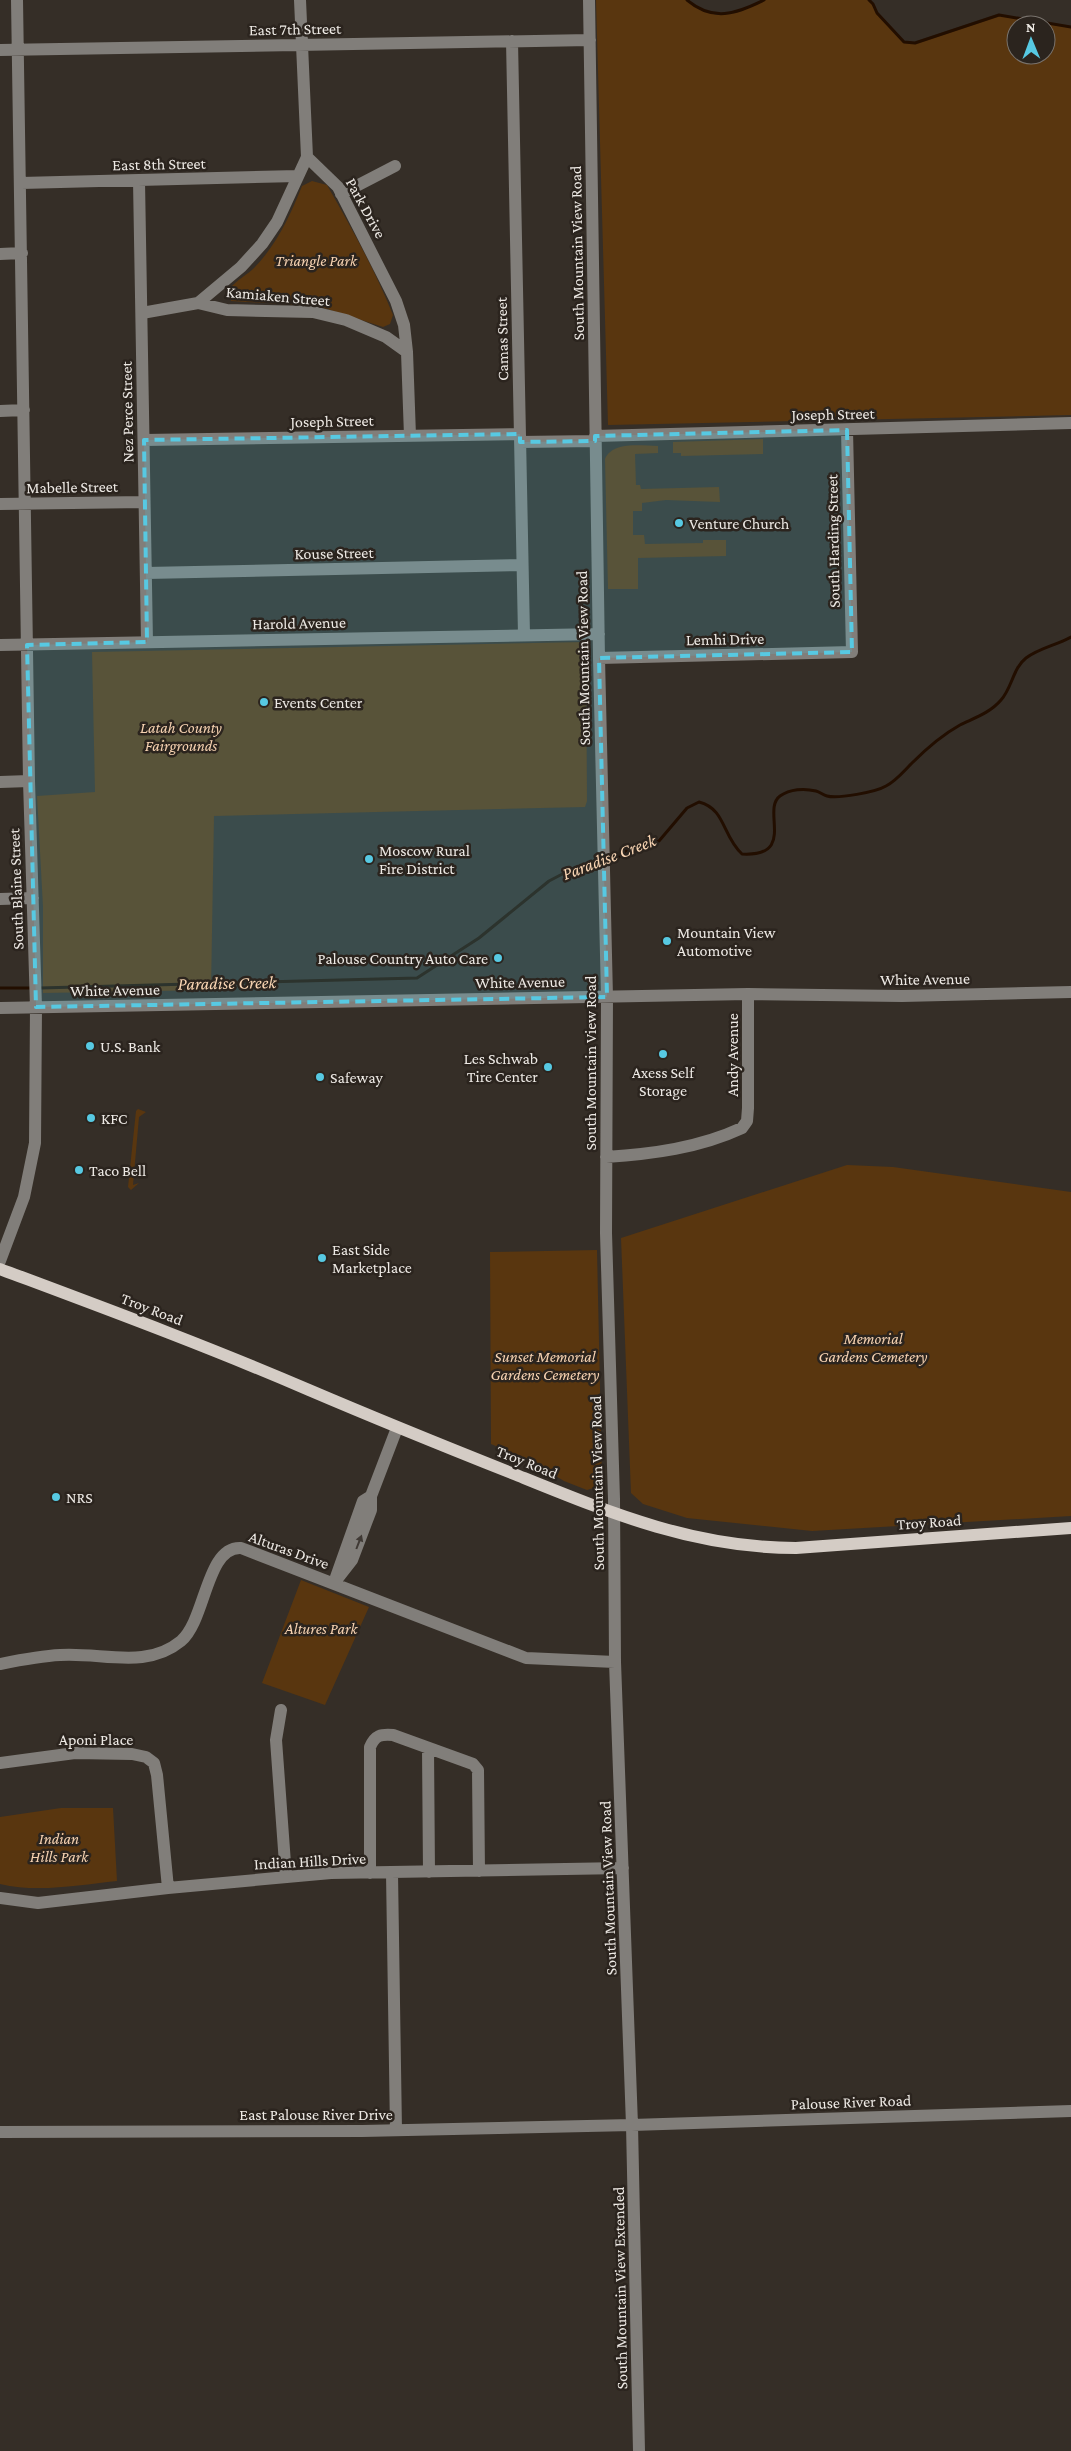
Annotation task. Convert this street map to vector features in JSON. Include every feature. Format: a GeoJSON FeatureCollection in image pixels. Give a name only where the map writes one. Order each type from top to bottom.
{"type":"FeatureCollection","features":[{"type":"Feature","properties":{"kind":"main road","name":"Troy Road"},"geometry":{"type":"LineString","coordinates":[[0,1269],[222,1353],[397,1428],[614,1514],[693,1538],[772,1548],[1071,1528]]}},
{"type":"Feature","properties":{"kind":"street","name":"South Blaine Street"},"geometry":{"type":"LineString","coordinates":[[0,1261],[24,1197],[35,1143],[35,980],[26,645],[26,503],[18,0]]}},
{"type":"Feature","properties":{"kind":"street"},"geometry":{"type":"LineString","coordinates":[[300,0],[307,157]]}},
{"type":"Feature","properties":{"kind":"street","name":"South Mountain View Road"},"geometry":{"type":"LineString","coordinates":[[589,0],[602,877],[607,997],[606,1157],[614,1514],[615,1662],[632,2125]]}},
{"type":"Feature","properties":{"kind":"street","name":"East 7th Street"},"geometry":{"type":"LineString","coordinates":[[0,50],[590,40]]}},
{"type":"Feature","properties":{"kind":"street","name":"Camas Street"},"geometry":{"type":"LineString","coordinates":[[512,42],[524,635]]}},
{"type":"Feature","properties":{"kind":"street","name":"Kamiaken Street"},"geometry":{"type":"LineString","coordinates":[[198,303],[242,267],[262,244],[286,205],[307,157]]}},
{"type":"Feature","properties":{"kind":"street","name":"Park Drive"},"geometry":{"type":"LineString","coordinates":[[307,157],[327,174],[341,194],[396,301],[404,325],[407,352],[410,436]]}},
{"type":"Feature","properties":{"kind":"street"},"geometry":{"type":"LineString","coordinates":[[341,194],[395,166]]}},
{"type":"Feature","properties":{"kind":"street","name":"East 8th Street"},"geometry":{"type":"LineString","coordinates":[[21,183],[298,176]]}},
{"type":"Feature","properties":{"kind":"street","name":"Nez Perce Street"},"geometry":{"type":"LineString","coordinates":[[139,181],[147,642]]}},
{"type":"Feature","properties":{"kind":"street"},"geometry":{"type":"LineString","coordinates":[[0,254],[22,254]]}},
{"type":"Feature","properties":{"kind":"street","name":"Kamiaken Street"},"geometry":{"type":"LineString","coordinates":[[142,313],[198,303],[227,310],[313,312],[346,320],[386,337],[407,352]]}},
{"type":"Feature","properties":{"kind":"street"},"geometry":{"type":"LineString","coordinates":[[0,411],[24,410]]}},
{"type":"Feature","properties":{"kind":"street","name":"Joseph Street"},"geometry":{"type":"LineString","coordinates":[[144,440],[410,436],[595,438],[1071,423]]}},
{"type":"Feature","properties":{"kind":"street","name":"South Harding Street"},"geometry":{"type":"LineString","coordinates":[[847,430],[852,652]]}},
{"type":"Feature","properties":{"kind":"street","name":"Mabelle Street"},"geometry":{"type":"LineString","coordinates":[[0,504],[144,502]]}},
{"type":"Feature","properties":{"kind":"street","name":"Kouse Street"},"geometry":{"type":"LineString","coordinates":[[146,573],[522,565]]}},
{"type":"Feature","properties":{"kind":"street","name":"Harold Avenue"},"geometry":{"type":"LineString","coordinates":[[0,645],[598,634]]}},
{"type":"Feature","properties":{"kind":"street","name":"Lemhi Drive"},"geometry":{"type":"LineString","coordinates":[[599,658],[852,652]]}},
{"type":"Feature","properties":{"kind":"street"},"geometry":{"type":"LineString","coordinates":[[0,782],[29,781]]}},
{"type":"Feature","properties":{"kind":"street"},"geometry":{"type":"LineString","coordinates":[[0,899],[33,898]]}},
{"type":"Feature","properties":{"kind":"street","name":"White Avenue"},"geometry":{"type":"LineString","coordinates":[[0,1008],[35,1003],[748,994],[902,996],[1071,992]]}},
{"type":"Feature","properties":{"kind":"street","name":"Andy Avenue"},"geometry":{"type":"LineString","coordinates":[[606,1157],[656,1153],[687,1146],[742,1128],[747,1116],[748,994]]}},
{"type":"Feature","properties":{"kind":"street"},"geometry":{"type":"LineString","coordinates":[[334,1584],[363,1501],[371,1496],[397,1428]]}},
{"type":"Feature","properties":{"kind":"street","name":"Alturas Drive"},"geometry":{"type":"LineString","coordinates":[[0,1664],[59,1655],[144,1659],[164,1652],[182,1640],[193,1626],[214,1567],[223,1554],[235,1547],[242,1548],[526,1658],[615,1662]]}},
{"type":"Feature","properties":{"kind":"street"},"geometry":{"type":"LineString","coordinates":[[281,1710],[276,1740],[286,1877]]}},
{"type":"Feature","properties":{"kind":"street"},"geometry":{"type":"LineString","coordinates":[[370,1873],[369,1755],[374,1738],[382,1734],[393,1735],[473,1764],[478,1770],[479,1871]]}},
{"type":"Feature","properties":{"kind":"street"},"geometry":{"type":"LineString","coordinates":[[428,1748],[429,1872]]}},
{"type":"Feature","properties":{"kind":"street","name":"Aponi Place"},"geometry":{"type":"LineString","coordinates":[[0,1763],[75,1752],[132,1754],[146,1757],[154,1763],[157,1775],[168,1888]]}},
{"type":"Feature","properties":{"kind":"street","name":"Indian Hills Drive"},"geometry":{"type":"LineString","coordinates":[[0,1898],[38,1904],[168,1888],[331,1873],[623,1868]]}},
{"type":"Feature","properties":{"kind":"street"},"geometry":{"type":"LineString","coordinates":[[392,1873],[396,2130]]}},
{"type":"Feature","properties":{"kind":"street","name":"Palouse River Road"},"geometry":{"type":"LineString","coordinates":[[632,2125],[1071,2111]]}},
{"type":"Feature","properties":{"kind":"street","name":"East Palouse River Drive"},"geometry":{"type":"LineString","coordinates":[[0,2132],[396,2130],[632,2125]]}},
{"type":"Feature","properties":{"kind":"street","name":"South Mountain View Extended"},"geometry":{"type":"LineString","coordinates":[[632,2125],[639,2451]]}},
{"type":"Feature","properties":{"kind":"highlighted area"},"geometry":{"type":"Polygon","coordinates":[[[847,430],[852,652],[599,658],[607,997],[36,1007],[27,645],[147,642],[144,440],[520,434],[520,442],[595,441],[595,436],[847,430]]]}},
{"type":"Feature","properties":{"kind":"green space"},"geometry":{"type":"Polygon","coordinates":[[[596,0],[687,0],[698,9],[717,15],[742,11],[764,0],[869,0],[877,13],[904,42],[915,43],[999,15],[1006,16],[1006,65],[1056,65],[1056,24],[1071,27],[1071,415],[608,425],[596,0]]]}},
{"type":"Feature","properties":{"kind":"green space","name":"Triangle Park"},"geometry":{"type":"Polygon","coordinates":[[[312,181],[327,185],[354,233],[393,315],[390,324],[383,327],[318,306],[231,301],[228,292],[230,288],[253,269],[269,251],[287,219],[302,186],[312,181]]]}},
{"type":"Feature","properties":{"kind":"green space"},"geometry":{"type":"Polygon","coordinates":[[[763,439],[763,454],[681,456],[681,453],[673,453],[673,442],[763,439]]]}},
{"type":"Feature","properties":{"kind":"green space"},"geometry":{"type":"Polygon","coordinates":[[[636,445],[658,446],[658,453],[635,454],[636,485],[640,485],[641,489],[719,487],[720,502],[666,500],[642,503],[642,511],[633,511],[633,535],[644,535],[645,544],[703,543],[703,540],[726,540],[726,556],[638,558],[638,589],[608,589],[605,459],[614,449],[621,447],[636,445]]]}},
{"type":"Feature","properties":{"kind":"green space","name":"Latah County Fairgrounds"},"geometry":{"type":"Polygon","coordinates":[[[586,642],[587,801],[585,807],[214,816],[211,990],[43,993],[43,907],[37,796],[95,792],[92,652],[586,642]]]}},
{"type":"Feature","properties":{"kind":"green space"},"geometry":{"type":"Polygon","coordinates":[[[138,1109],[146,1112],[139,1117],[133,1185],[139,1183],[131,1190],[128,1187],[136,1111],[138,1109]]]}},
{"type":"Feature","properties":{"kind":"green space","name":"Memorial Gardens Cemetery"},"geometry":{"type":"Polygon","coordinates":[[[847,1165],[893,1167],[1071,1192],[1071,1516],[812,1531],[687,1518],[643,1504],[631,1493],[621,1238],[847,1165]]]}},
{"type":"Feature","properties":{"kind":"green space","name":"Sunset Memorial Gardens Cemetery"},"geometry":{"type":"Polygon","coordinates":[[[597,1250],[602,1481],[597,1487],[587,1490],[564,1481],[527,1459],[491,1444],[490,1252],[597,1250]]]}},
{"type":"Feature","properties":{"kind":"green space","name":"Altures Park"},"geometry":{"type":"Polygon","coordinates":[[[301,1580],[369,1607],[325,1705],[262,1683],[301,1580]]]}},
{"type":"Feature","properties":{"kind":"green space","name":"Indian Hills Park"},"geometry":{"type":"Polygon","coordinates":[[[61,1808],[113,1808],[117,1881],[44,1888],[14,1887],[0,1884],[0,1817],[61,1808]]]}},
{"type":"Feature","properties":{"kind":"waterway","name":"Paradise Creek"},"geometry":{"type":"LineString","coordinates":[[687,0],[706,11],[725,14],[744,9],[764,0]]}},
{"type":"Feature","properties":{"kind":"waterway","name":"Paradise Creek"},"geometry":{"type":"LineString","coordinates":[[869,0],[877,13],[904,42],[915,43],[999,15],[1071,27]]}},
{"type":"Feature","properties":{"kind":"waterway","name":"Paradise Creek"},"geometry":{"type":"LineString","coordinates":[[608,860],[618,858],[629,848],[659,841],[687,808],[699,802],[708,806],[719,817],[742,854],[759,853],[768,848],[773,841],[775,803],[780,796],[802,789],[816,791],[827,796],[839,797],[866,793],[890,784],[941,738],[960,725],[997,705],[1008,690],[1018,667],[1026,658],[1071,637]]}},
{"type":"Feature","properties":{"kind":"waterway","name":"Paradise Creek"},"geometry":{"type":"LineString","coordinates":[[40,988],[417,978],[479,938],[549,881],[572,869],[600,862]]}},
{"type":"Feature","properties":{"kind":"waterway","name":"Paradise Creek"},"geometry":{"type":"LineString","coordinates":[[0,988],[33,988]]}},
{"type":"Feature","properties":{"kind":"place","name":"Venture Church"},"geometry":{"type":"Point","coordinates":[679,523]}},
{"type":"Feature","properties":{"kind":"place","name":"Events Center"},"geometry":{"type":"Point","coordinates":[264,702]}},
{"type":"Feature","properties":{"kind":"place","name":"Moscow Rural Fire District"},"geometry":{"type":"Point","coordinates":[369,859]}},
{"type":"Feature","properties":{"kind":"place","name":"Mountain View Automotive"},"geometry":{"type":"Point","coordinates":[667,941]}},
{"type":"Feature","properties":{"kind":"place","name":"Palouse Country Auto Care"},"geometry":{"type":"Point","coordinates":[498,958]}},
{"type":"Feature","properties":{"kind":"place","name":"U.S. Bank"},"geometry":{"type":"Point","coordinates":[90,1046]}},
{"type":"Feature","properties":{"kind":"place","name":"Axess Self Storage"},"geometry":{"type":"Point","coordinates":[663,1054]}},
{"type":"Feature","properties":{"kind":"place","name":"Les Schwab Tire Center"},"geometry":{"type":"Point","coordinates":[548,1067]}},
{"type":"Feature","properties":{"kind":"place","name":"Safeway"},"geometry":{"type":"Point","coordinates":[320,1077]}},
{"type":"Feature","properties":{"kind":"place","name":"KFC"},"geometry":{"type":"Point","coordinates":[91,1118]}},
{"type":"Feature","properties":{"kind":"place","name":"Taco Bell"},"geometry":{"type":"Point","coordinates":[79,1170]}},
{"type":"Feature","properties":{"kind":"place","name":"East Side Marketplace"},"geometry":{"type":"Point","coordinates":[322,1258]}},
{"type":"Feature","properties":{"kind":"place","name":"NRS"},"geometry":{"type":"Point","coordinates":[56,1497]}}]}
